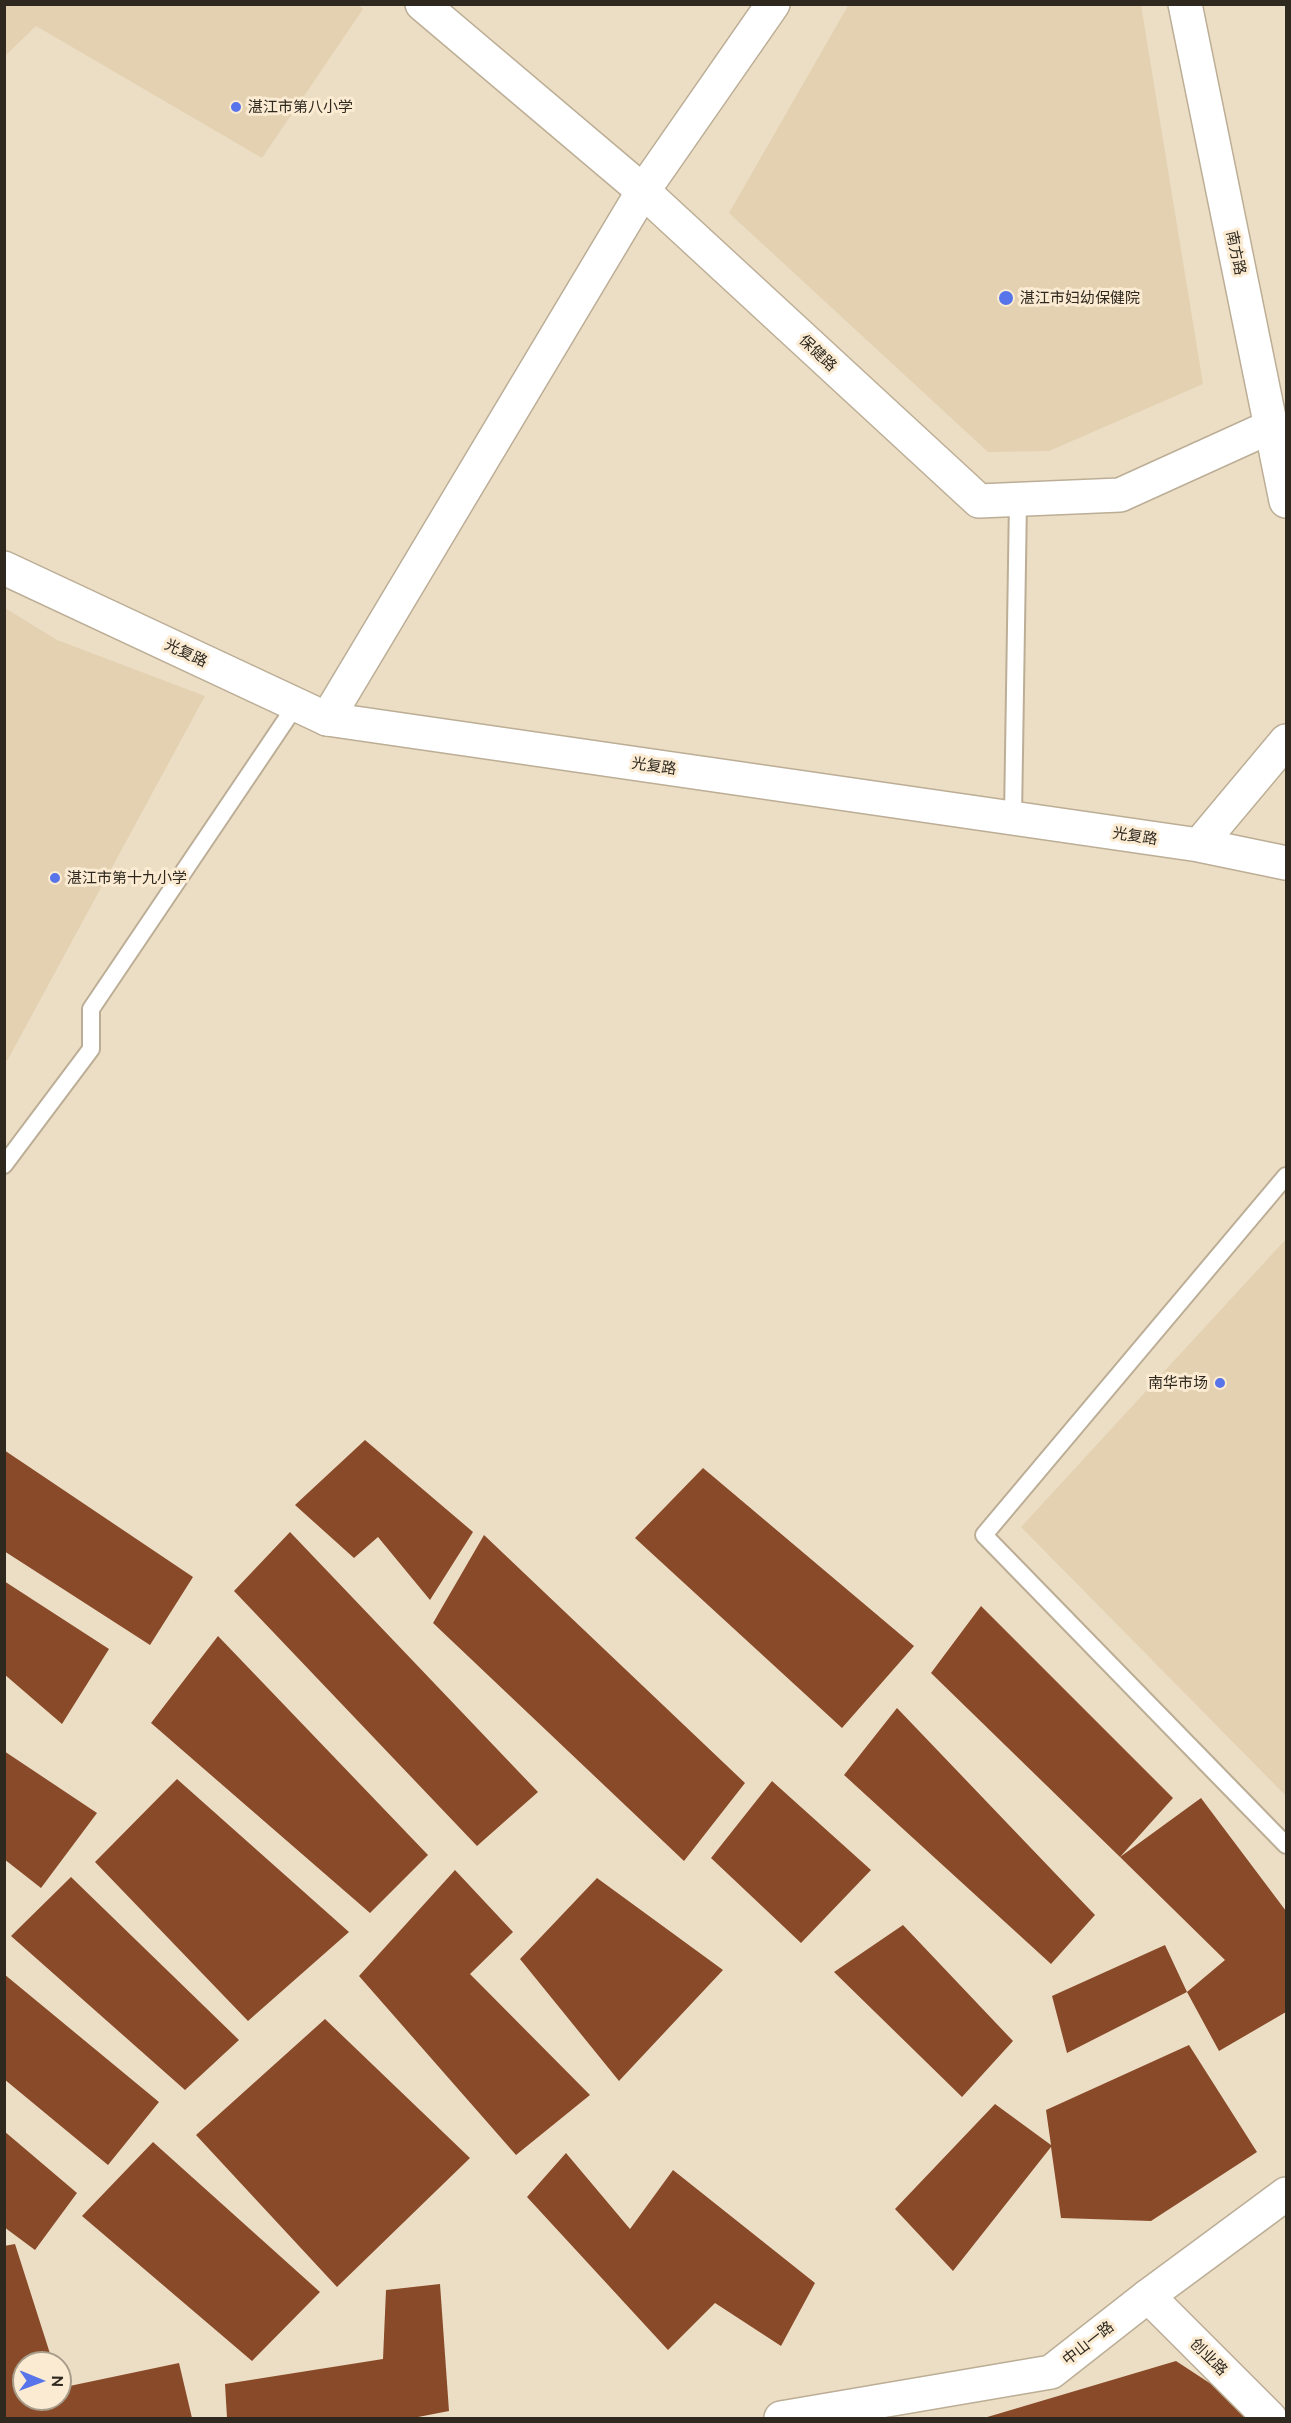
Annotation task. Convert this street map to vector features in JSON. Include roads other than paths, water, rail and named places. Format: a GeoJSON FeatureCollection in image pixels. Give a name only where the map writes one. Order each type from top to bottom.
{"type":"FeatureCollection","features":[{"type":"Feature","properties":{"kind":"street","name":"保健路"},"geometry":{"type":"LineString","coordinates":[[422,4],[644,191],[979,501],[1120,495],[1272,426]]}},
{"type":"Feature","properties":{"kind":"street"},"geometry":{"type":"LineString","coordinates":[[327,719],[644,191],[773,4]]}},
{"type":"Feature","properties":{"kind":"street","name":"南方路"},"geometry":{"type":"LineString","coordinates":[[1185,4],[1287,501]]}},
{"type":"Feature","properties":{"kind":"street","name":"光复路"},"geometry":{"type":"LineString","coordinates":[[4,568],[327,719],[1013,817],[1199,845],[1287,862]]}},
{"type":"Feature","properties":{"kind":"street"},"geometry":{"type":"LineString","coordinates":[[1199,845],[1287,741]]}},
{"type":"Feature","properties":{"kind":"street","name":"中山一路"},"geometry":{"type":"LineString","coordinates":[[782,2418],[1051,2372],[1148,2296],[1287,2194]]}},
{"type":"Feature","properties":{"kind":"street","name":"创业路"},"geometry":{"type":"LineString","coordinates":[[1148,2296],[1270,2418]]}},
{"type":"Feature","properties":{"kind":"lane"},"geometry":{"type":"LineString","coordinates":[[1013,817],[1018,500]]}},
{"type":"Feature","properties":{"kind":"lane"},"geometry":{"type":"LineString","coordinates":[[4,1165],[91,1049],[91,1010],[297,705]]}},
{"type":"Feature","properties":{"kind":"lane"},"geometry":{"type":"LineString","coordinates":[[1287,1176],[984,1536],[1287,1845]]}},
{"type":"Feature","properties":{"kind":"place","name":"湛江市第八小学"},"geometry":{"type":"Point","coordinates":[236,107]}},
{"type":"Feature","properties":{"kind":"place","name":"湛江市妇幼保健院"},"geometry":{"type":"Point","coordinates":[1006,298]}},
{"type":"Feature","properties":{"kind":"place","name":"湛江市第十九小学"},"geometry":{"type":"Point","coordinates":[55,878]}},
{"type":"Feature","properties":{"kind":"place","name":"南华市场"},"geometry":{"type":"Point","coordinates":[1220,1383]}}]}
